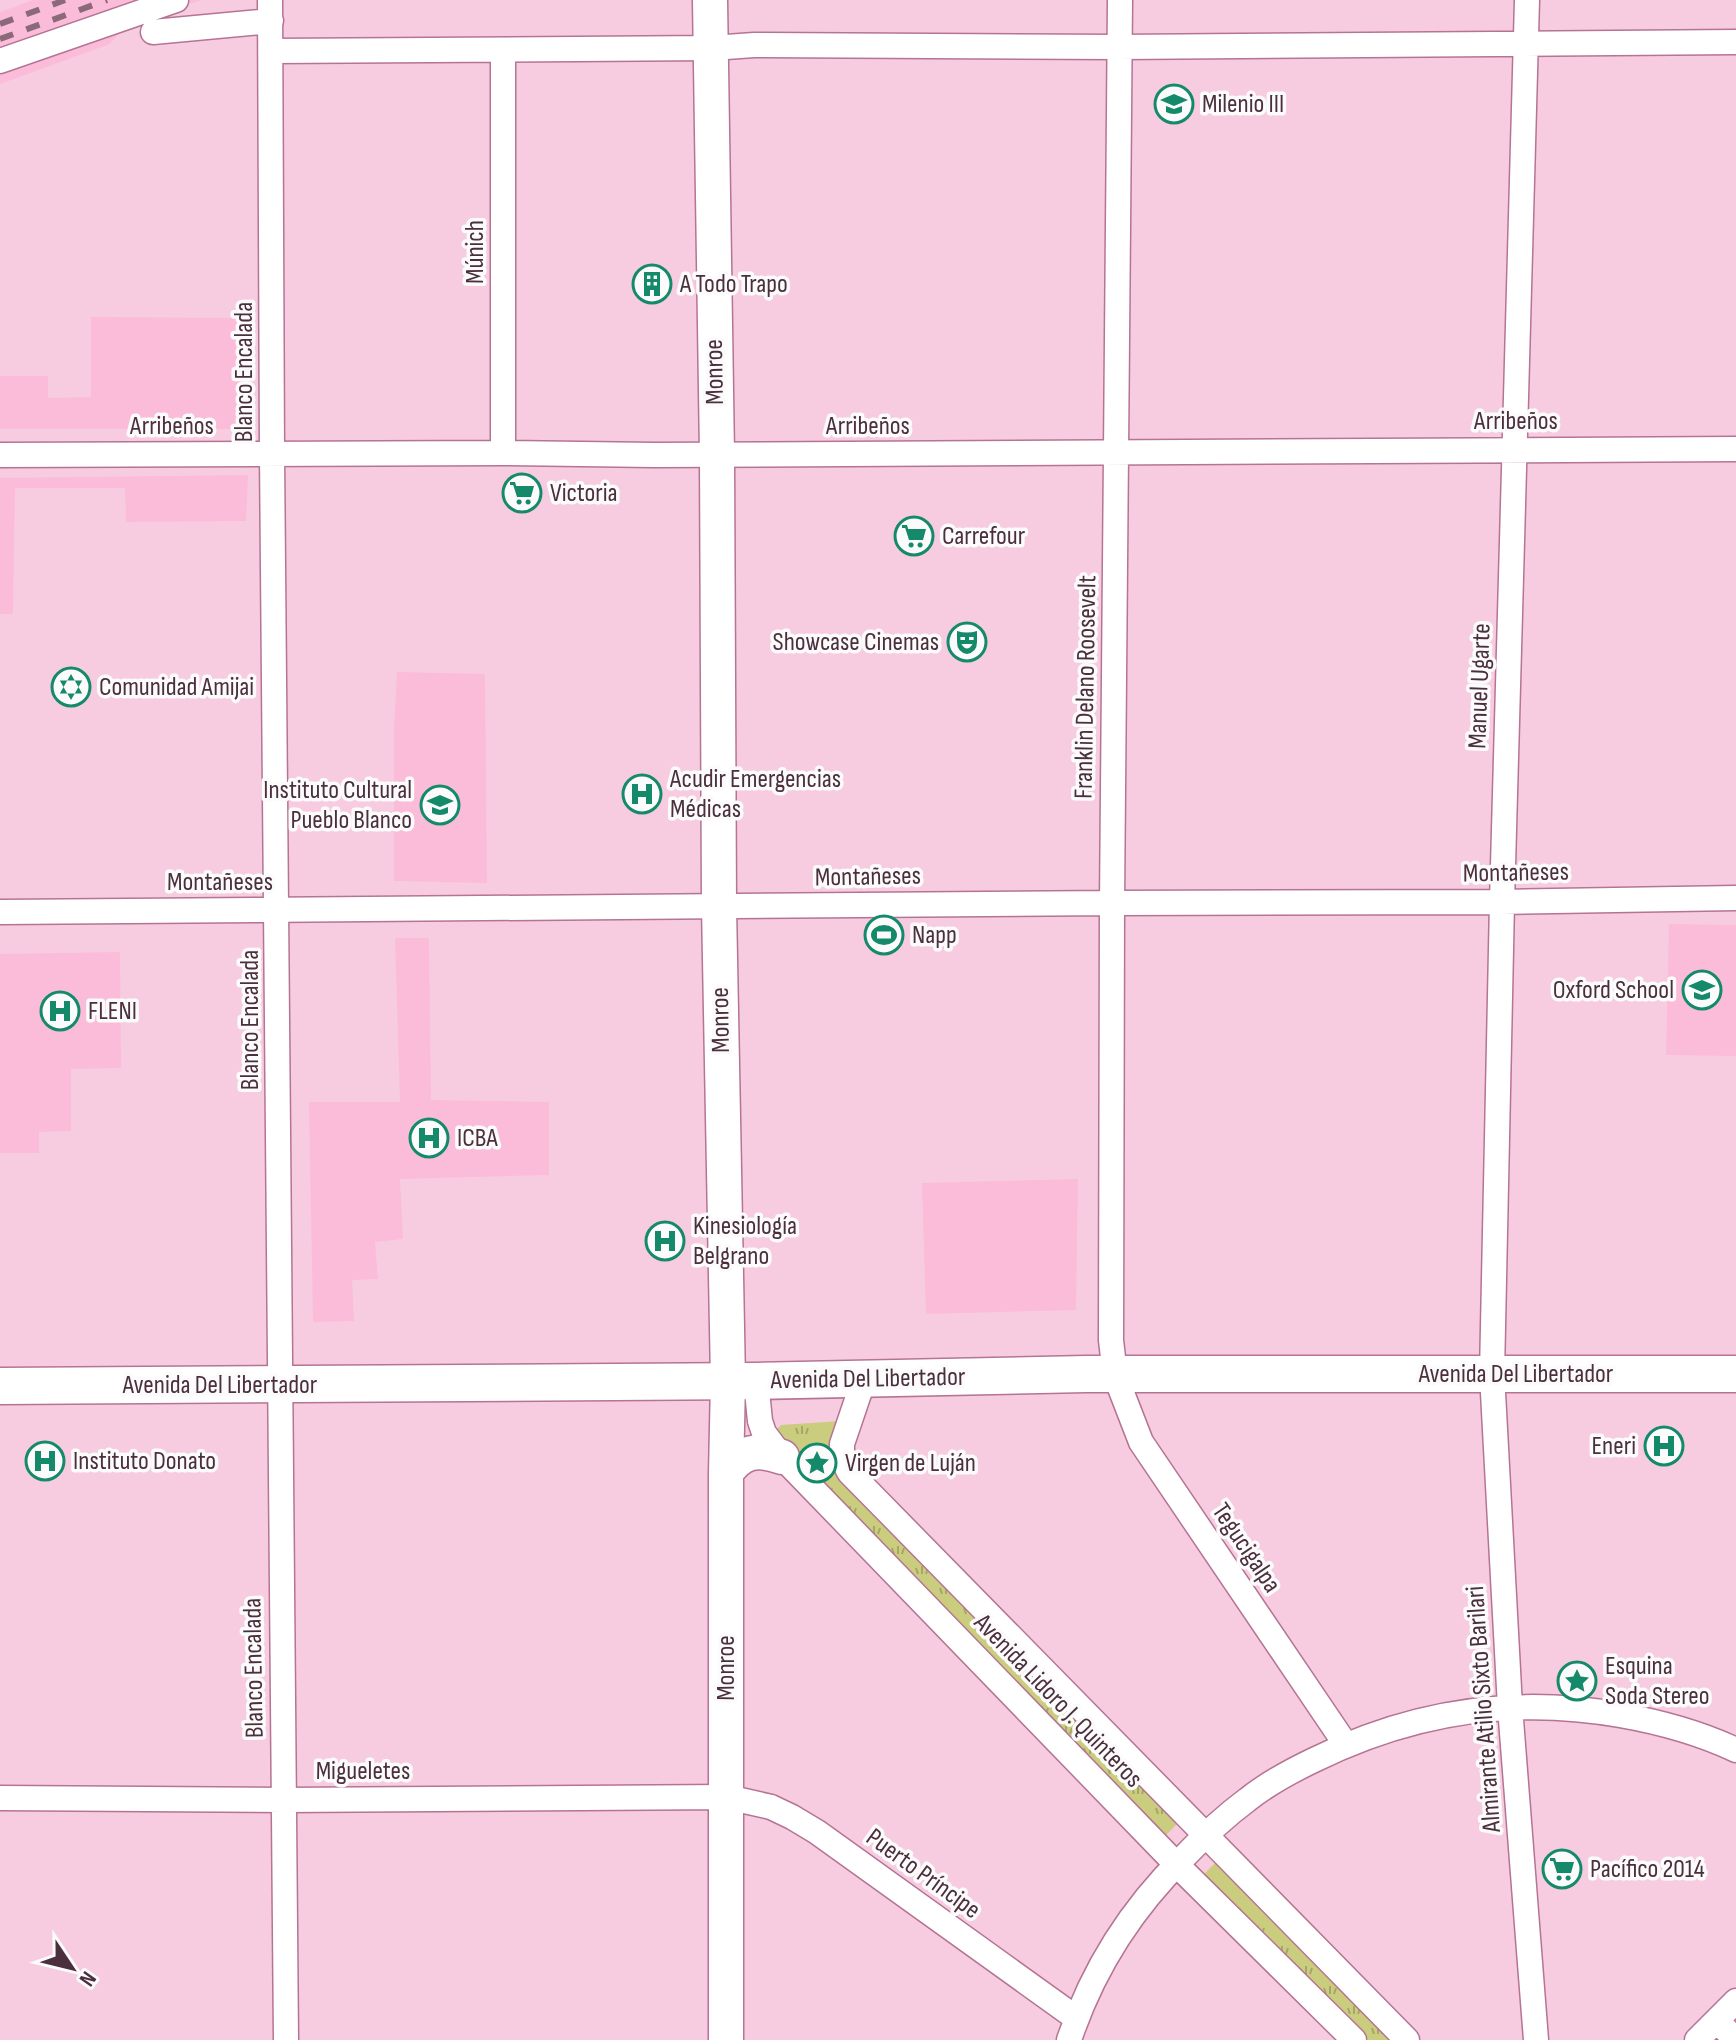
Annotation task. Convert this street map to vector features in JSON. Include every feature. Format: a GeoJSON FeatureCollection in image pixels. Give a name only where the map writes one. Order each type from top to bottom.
{"type":"FeatureCollection","features":[{"type":"Feature","properties":{"kind":"main road","name":"Monroe"},"geometry":{"type":"LineString","coordinates":[[710,0],[717,455],[719,906],[742,1381],[726,1473],[726,2040]]}},
{"type":"Feature","properties":{"kind":"main road","name":"Avenida Del Libertador"},"geometry":{"type":"LineString","coordinates":[[0,1386],[1115,1375],[1736,1374]]}},
{"type":"Feature","properties":{"kind":"main road"},"geometry":{"type":"LineString","coordinates":[[726,1473],[732,1463],[754,1452],[769,1452],[782,1457]]}},
{"type":"Feature","properties":{"kind":"street"},"geometry":{"type":"LineString","coordinates":[[0,61],[176,0]]}},
{"type":"Feature","properties":{"kind":"street","name":"Franklin Delano Roosevelt"},"geometry":{"type":"LineString","coordinates":[[1115,1375],[1111,1332],[1112,903],[1120,0]]}},
{"type":"Feature","properties":{"kind":"street","name":"Manuel Ugarte"},"geometry":{"type":"LineString","coordinates":[[1492,1374],[1527,0]]}},
{"type":"Feature","properties":{"kind":"street"},"geometry":{"type":"LineString","coordinates":[[153,32],[271,10]]}},
{"type":"Feature","properties":{"kind":"street","name":"Blanco Encalada"},"geometry":{"type":"LineString","coordinates":[[271,10],[286,2040]]}},
{"type":"Feature","properties":{"kind":"street"},"geometry":{"type":"LineString","coordinates":[[272,51],[712,48],[754,45],[1119,47],[1736,42]]}},
{"type":"Feature","properties":{"kind":"street","name":"Múnich"},"geometry":{"type":"LineString","coordinates":[[503,50],[503,453]]}},
{"type":"Feature","properties":{"kind":"street","name":"Arribeños"},"geometry":{"type":"LineString","coordinates":[[0,455],[717,455],[1736,449]]}},
{"type":"Feature","properties":{"kind":"street","name":"Montañeses"},"geometry":{"type":"LineString","coordinates":[[0,912],[1736,898]]}},
{"type":"Feature","properties":{"kind":"street","name":"Almirante Atilio Sixto Barilari"},"geometry":{"type":"LineString","coordinates":[[1492,1374],[1510,1707],[1536,2040]]}},
{"type":"Feature","properties":{"kind":"street","name":"Tegucigalpa"},"geometry":{"type":"LineString","coordinates":[[1115,1375],[1141,1442],[1346,1745]]}},
{"type":"Feature","properties":{"kind":"street","name":"Avenida Lidoro J. Quinteros"},"geometry":{"type":"LineString","coordinates":[[864,1379],[842,1444],[842,1458],[849,1472],[1407,2040]]}},
{"type":"Feature","properties":{"kind":"street","name":"Avenida Lidoro J. Quinteros"},"geometry":{"type":"LineString","coordinates":[[742,1381],[764,1433],[782,1457],[1176,1864],[1354,2040]]}},
{"type":"Feature","properties":{"kind":"street"},"geometry":{"type":"LineString","coordinates":[[1073,2029],[1107,1955],[1147,1895],[1176,1864],[1248,1799],[1287,1773],[1346,1745],[1387,1729],[1453,1713],[1544,1707],[1594,1710],[1650,1721],[1694,1733],[1736,1750]]}},
{"type":"Feature","properties":{"kind":"street","name":"Migueletes"},"geometry":{"type":"LineString","coordinates":[[0,1798],[727,1797]]}},
{"type":"Feature","properties":{"kind":"street","name":"Puerto Príncipe"},"geometry":{"type":"LineString","coordinates":[[727,1797],[771,1807],[817,1832],[1073,2029]]}},
{"type":"Feature","properties":{"kind":"street"},"geometry":{"type":"LineString","coordinates":[[1697,2040],[1736,2001]]}},
{"type":"Feature","properties":{"kind":"street"},"geometry":{"type":"LineString","coordinates":[[1717,2021],[1736,2040]]}},
{"type":"Feature","properties":{"kind":"shaded area"},"geometry":{"type":"Polygon","coordinates":[[[33,0],[202,0],[129,24],[110,44],[0,84],[0,12],[33,0]]]}},
{"type":"Feature","properties":{"kind":"shaded area"},"geometry":{"type":"Polygon","coordinates":[[[91,317],[243,318],[244,429],[0,429],[0,376],[48,376],[48,398],[91,397],[91,317]]]}},
{"type":"Feature","properties":{"kind":"shaded area"},"geometry":{"type":"Polygon","coordinates":[[[248,475],[246,521],[126,522],[125,488],[15,488],[13,614],[0,614],[0,478],[248,475]]]}},
{"type":"Feature","properties":{"kind":"shaded area","name":"Instituto Cultural Pueblo Blanco"},"geometry":{"type":"Polygon","coordinates":[[[397,672],[485,674],[487,883],[394,881],[397,672]]]}},
{"type":"Feature","properties":{"kind":"shaded area","name":"Oxford School"},"geometry":{"type":"Polygon","coordinates":[[[1669,924],[1736,925],[1736,1056],[1666,1055],[1669,924]]]}},
{"type":"Feature","properties":{"kind":"shaded area","name":"ICBA"},"geometry":{"type":"Polygon","coordinates":[[[395,938],[429,938],[431,1100],[549,1102],[549,1175],[400,1179],[403,1239],[375,1242],[378,1279],[352,1280],[354,1321],[313,1322],[309,1102],[400,1102],[395,938]]]}},
{"type":"Feature","properties":{"kind":"shaded area","name":"FLENI"},"geometry":{"type":"Polygon","coordinates":[[[120,952],[121,1068],[71,1069],[71,1131],[39,1132],[39,1153],[0,1153],[0,954],[120,952]]]}},
{"type":"Feature","properties":{"kind":"shaded area"},"geometry":{"type":"Polygon","coordinates":[[[1078,1179],[1076,1310],[926,1314],[922,1183],[1078,1179]]]}},
{"type":"Feature","properties":{"kind":"green space"},"geometry":{"type":"Polygon","coordinates":[[[840,1421],[832,1441],[833,1462],[1179,1822],[1166,1835],[774,1441],[776,1430],[781,1425],[840,1421]]]}},
{"type":"Feature","properties":{"kind":"green space"},"geometry":{"type":"Polygon","coordinates":[[[1216,1862],[1396,2040],[1368,2040],[1203,1875],[1216,1862]]]}},
{"type":"Feature","properties":{"kind":"railway"},"geometry":{"type":"LineString","coordinates":[[0,24],[65,0]]}},
{"type":"Feature","properties":{"kind":"railway"},"geometry":{"type":"LineString","coordinates":[[0,39],[107,0]]}},
{"type":"Feature","properties":{"kind":"place","name":"Milenio III"},"geometry":{"type":"Point","coordinates":[1174,104]}},
{"type":"Feature","properties":{"kind":"place","name":"A Todo Trapo"},"geometry":{"type":"Point","coordinates":[652,284]}},
{"type":"Feature","properties":{"kind":"place","name":"Victoria"},"geometry":{"type":"Point","coordinates":[522,493]}},
{"type":"Feature","properties":{"kind":"place","name":"Carrefour"},"geometry":{"type":"Point","coordinates":[914,536]}},
{"type":"Feature","properties":{"kind":"place","name":"Showcase Cinemas"},"geometry":{"type":"Point","coordinates":[967,642]}},
{"type":"Feature","properties":{"kind":"place","name":"Comunidad Amijai"},"geometry":{"type":"Point","coordinates":[71,687]}},
{"type":"Feature","properties":{"kind":"place","name":"Acudir Emergencias Médicas"},"geometry":{"type":"Point","coordinates":[642,794]}},
{"type":"Feature","properties":{"kind":"place","name":"Instituto Cultural Pueblo Blanco"},"geometry":{"type":"Point","coordinates":[440,805]}},
{"type":"Feature","properties":{"kind":"place","name":"Napp"},"geometry":{"type":"Point","coordinates":[884,935]}},
{"type":"Feature","properties":{"kind":"place","name":"Oxford School"},"geometry":{"type":"Point","coordinates":[1702,990]}},
{"type":"Feature","properties":{"kind":"place","name":"FLENI"},"geometry":{"type":"Point","coordinates":[60,1011]}},
{"type":"Feature","properties":{"kind":"place","name":"ICBA"},"geometry":{"type":"Point","coordinates":[429,1138]}},
{"type":"Feature","properties":{"kind":"place","name":"Kinesiología Belgrano"},"geometry":{"type":"Point","coordinates":[665,1241]}},
{"type":"Feature","properties":{"kind":"place","name":"Eneri"},"geometry":{"type":"Point","coordinates":[1664,1446]}},
{"type":"Feature","properties":{"kind":"place","name":"Instituto Donato"},"geometry":{"type":"Point","coordinates":[45,1461]}},
{"type":"Feature","properties":{"kind":"place","name":"Virgen de Luján"},"geometry":{"type":"Point","coordinates":[817,1463]}},
{"type":"Feature","properties":{"kind":"place","name":"Esquina Soda Stereo"},"geometry":{"type":"Point","coordinates":[1577,1681]}},
{"type":"Feature","properties":{"kind":"place","name":"Pacífico 2014"},"geometry":{"type":"Point","coordinates":[1562,1869]}}]}
